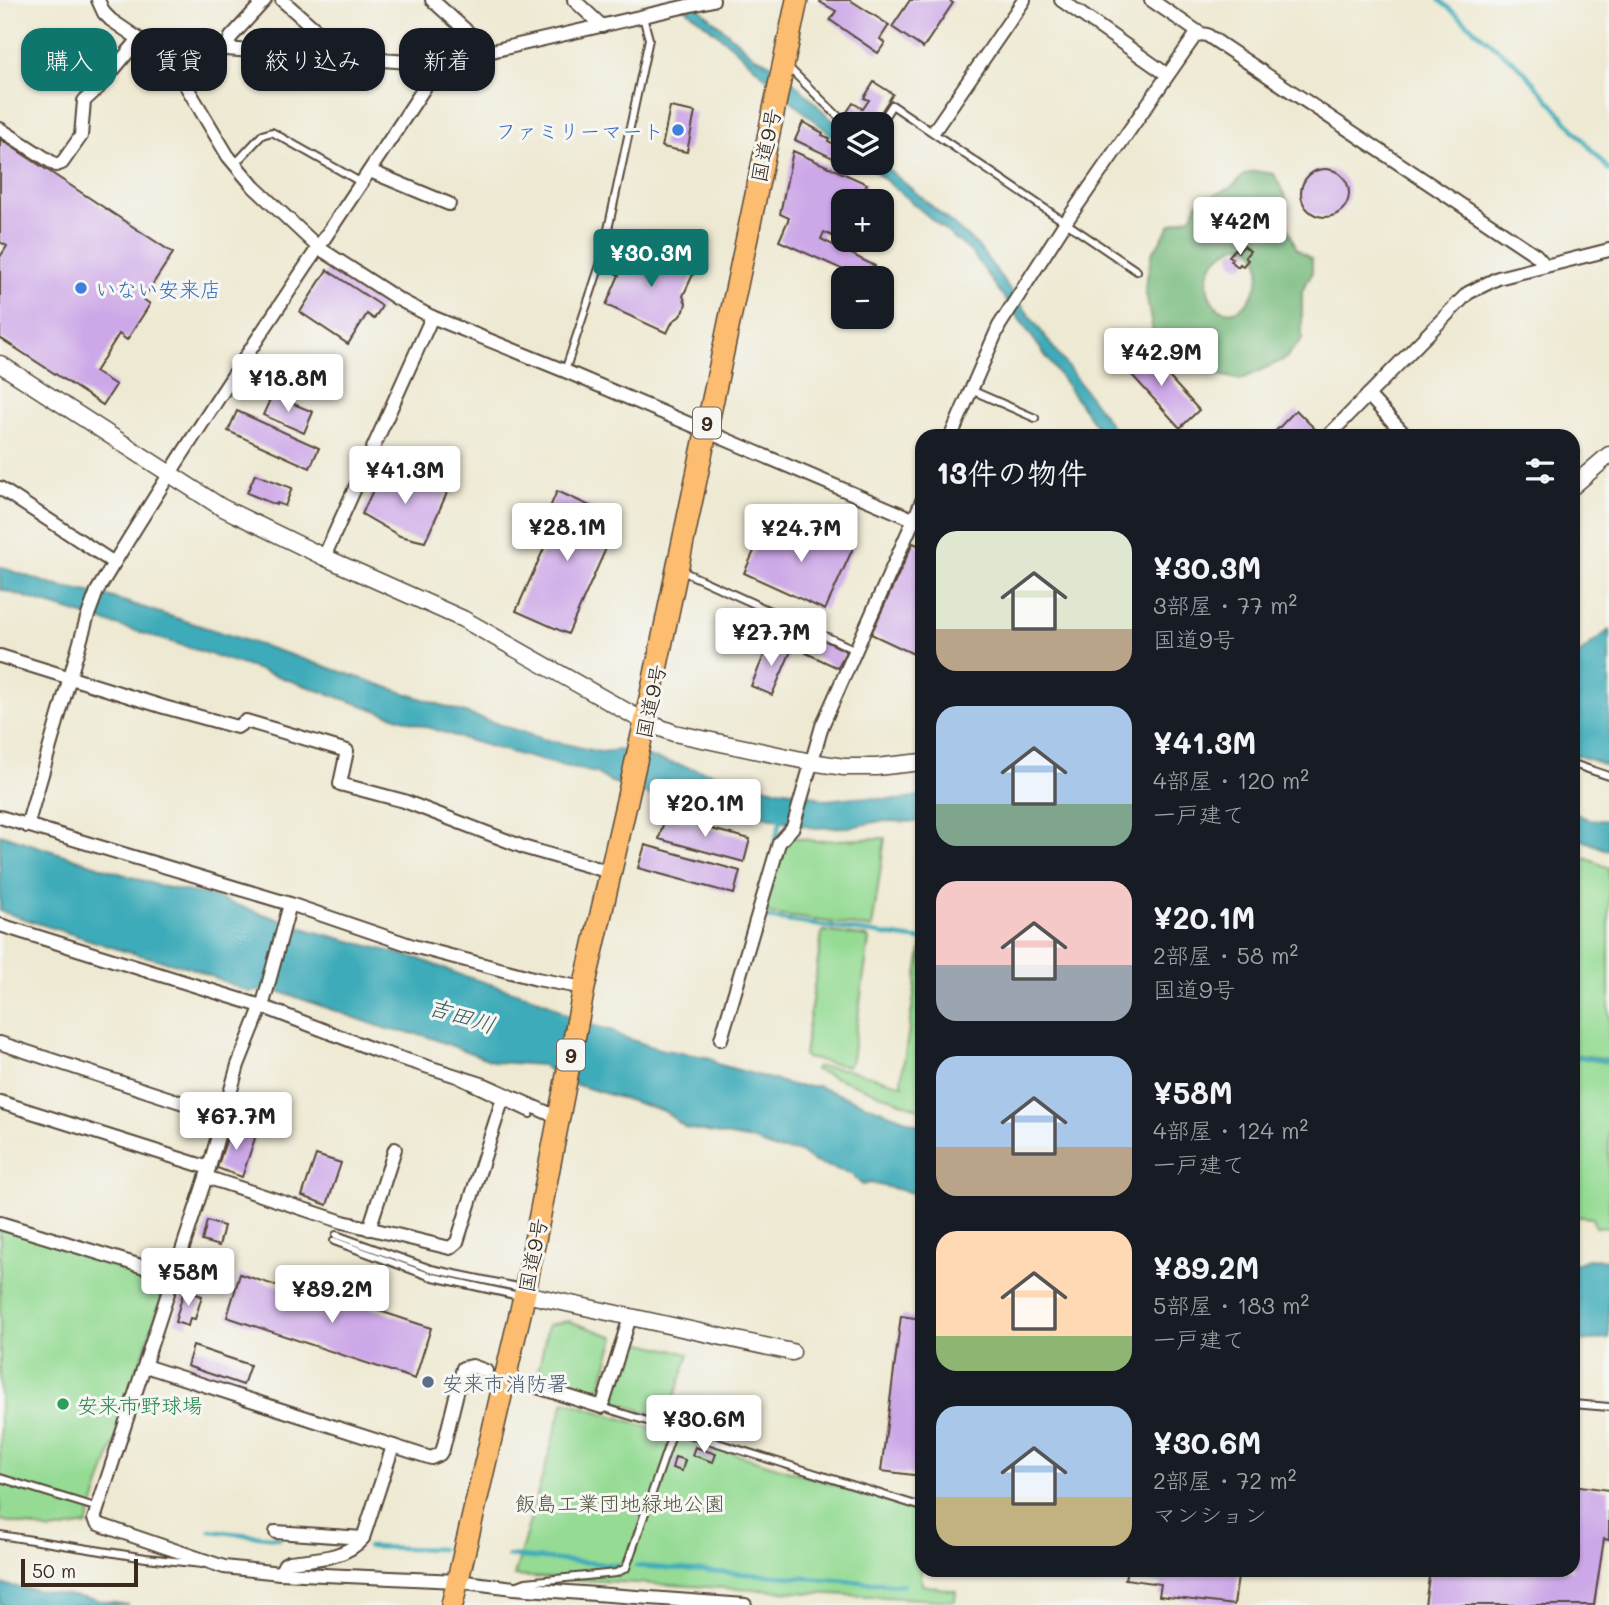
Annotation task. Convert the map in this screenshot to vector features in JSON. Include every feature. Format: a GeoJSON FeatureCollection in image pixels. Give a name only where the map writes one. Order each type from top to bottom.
{"type":"FeatureCollection","features":[{"type":"Feature","properties":{"kind":"highway","name":"国道9号"},"geometry":{"type":"LineString","coordinates":[[455,1591],[525,1293],[583,994],[630,793],[797,0]]}},
{"type":"Feature","properties":{"kind":"street"},"geometry":{"type":"LineString","coordinates":[[98,0],[104,13],[131,33]]}},
{"type":"Feature","properties":{"kind":"street"},"geometry":{"type":"LineString","coordinates":[[227,47],[231,37],[265,0]]}},
{"type":"Feature","properties":{"kind":"street"},"geometry":{"type":"LineString","coordinates":[[282,0],[314,28]]}},
{"type":"Feature","properties":{"kind":"street"},"geometry":{"type":"LineString","coordinates":[[432,0],[463,28]]}},
{"type":"Feature","properties":{"kind":"street"},"geometry":{"type":"LineString","coordinates":[[574,0],[603,26]]}},
{"type":"Feature","properties":{"kind":"street"},"geometry":{"type":"LineString","coordinates":[[495,50],[713,0]]}},
{"type":"Feature","properties":{"kind":"street"},"geometry":{"type":"LineString","coordinates":[[936,128],[1024,0]]}},
{"type":"Feature","properties":{"kind":"street"},"geometry":{"type":"LineString","coordinates":[[1061,0],[1162,71]]}},
{"type":"Feature","properties":{"kind":"street"},"geometry":{"type":"LineString","coordinates":[[1151,0],[1536,255],[1545,265]]}},
{"type":"Feature","properties":{"kind":"street"},"geometry":{"type":"LineString","coordinates":[[954,429],[999,326],[1065,223],[1195,36],[1201,34]]}},
{"type":"Feature","properties":{"kind":"street"},"geometry":{"type":"LineString","coordinates":[[0,129],[56,164],[62,163],[81,136],[84,101],[131,49]]}},
{"type":"Feature","properties":{"kind":"street"},"geometry":{"type":"LineString","coordinates":[[190,91],[235,164],[254,187],[319,248],[432,317],[915,520]]}},
{"type":"Feature","properties":{"kind":"street"},"geometry":{"type":"LineString","coordinates":[[27,826],[69,677],[97,591],[169,473],[422,91]]}},
{"type":"Feature","properties":{"kind":"street"},"geometry":{"type":"LineString","coordinates":[[370,171],[449,204]]}},
{"type":"Feature","properties":{"kind":"street"},"geometry":{"type":"LineString","coordinates":[[1335,429],[1468,293],[1498,278],[1609,250]]}},
{"type":"Feature","properties":{"kind":"street"},"geometry":{"type":"LineString","coordinates":[[324,557],[432,317]]}},
{"type":"Feature","properties":{"kind":"street"},"geometry":{"type":"LineString","coordinates":[[0,364],[221,507],[463,620],[645,722],[674,733],[844,767],[915,763]]}},
{"type":"Feature","properties":{"kind":"street"},"geometry":{"type":"LineString","coordinates":[[1368,395],[1400,429]]}},
{"type":"Feature","properties":{"kind":"street"},"geometry":{"type":"LineString","coordinates":[[1580,480],[1609,455]]}},
{"type":"Feature","properties":{"kind":"street"},"geometry":{"type":"LineString","coordinates":[[0,488],[114,564]]}},
{"type":"Feature","properties":{"kind":"street"},"geometry":{"type":"LineString","coordinates":[[721,1040],[779,843],[794,824],[822,726],[915,527]]}},
{"type":"Feature","properties":{"kind":"street"},"geometry":{"type":"LineString","coordinates":[[0,656],[237,727],[246,721],[347,751],[340,784],[404,801],[526,848],[610,872]]}},
{"type":"Feature","properties":{"kind":"street"},"geometry":{"type":"LineString","coordinates":[[0,817],[290,904],[413,946],[583,994]]}},
{"type":"Feature","properties":{"kind":"street"},"geometry":{"type":"LineString","coordinates":[[290,904],[262,1003],[238,1065],[208,1172],[94,1519],[98,1524],[224,1567],[455,1591],[514,1588],[745,1605]]}},
{"type":"Feature","properties":{"kind":"street"},"geometry":{"type":"LineString","coordinates":[[0,925],[262,1003],[375,1050],[485,1085],[559,1114]]}},
{"type":"Feature","properties":{"kind":"street"},"geometry":{"type":"LineString","coordinates":[[0,1044],[223,1116]]}},
{"type":"Feature","properties":{"kind":"street"},"geometry":{"type":"LineString","coordinates":[[0,1102],[369,1228],[446,1249],[456,1245],[502,1101]]}},
{"type":"Feature","properties":{"kind":"street"},"geometry":{"type":"LineString","coordinates":[[369,1228],[395,1149]]}},
{"type":"Feature","properties":{"kind":"street"},"geometry":{"type":"LineString","coordinates":[[0,1223],[174,1276]]}},
{"type":"Feature","properties":{"kind":"street"},"geometry":{"type":"LineString","coordinates":[[525,1293],[792,1352]]}},
{"type":"Feature","properties":{"kind":"street"},"geometry":{"type":"LineString","coordinates":[[534,1385],[602,1407],[631,1317]]}},
{"type":"Feature","properties":{"kind":"street"},"geometry":{"type":"LineString","coordinates":[[145,1366],[431,1458],[440,1454],[463,1368],[472,1366],[486,1371]]}},
{"type":"Feature","properties":{"kind":"street"},"geometry":{"type":"LineString","coordinates":[[280,1573],[289,1562],[342,1552],[358,1545],[363,1538],[393,1446]]}},
{"type":"Feature","properties":{"kind":"street"},"geometry":{"type":"LineString","coordinates":[[276,1532],[363,1538]]}},
{"type":"Feature","properties":{"kind":"lane"},"geometry":{"type":"LineString","coordinates":[[565,371],[601,262],[649,38],[643,16]]}},
{"type":"Feature","properties":{"kind":"lane"},"geometry":{"type":"LineString","coordinates":[[782,66],[833,112]]}},
{"type":"Feature","properties":{"kind":"lane"},"geometry":{"type":"LineString","coordinates":[[888,112],[892,105],[1137,271]]}},
{"type":"Feature","properties":{"kind":"lane"},"geometry":{"type":"LineString","coordinates":[[235,164],[262,135],[272,132],[362,183]]}},
{"type":"Feature","properties":{"kind":"lane"},"geometry":{"type":"LineString","coordinates":[[971,390],[1035,418]]}},
{"type":"Feature","properties":{"kind":"lane"},"geometry":{"type":"LineString","coordinates":[[677,568],[856,650]]}},
{"type":"Feature","properties":{"kind":"lane"},"geometry":{"type":"LineString","coordinates":[[1580,766],[1609,776]]}},
{"type":"Feature","properties":{"kind":"lane"},"geometry":{"type":"LineString","coordinates":[[459,1077],[462,1083],[530,1114]]}},
{"type":"Feature","properties":{"kind":"lane"},"geometry":{"type":"LineString","coordinates":[[335,1238],[429,1276],[525,1293]]}},
{"type":"Feature","properties":{"kind":"lane"},"geometry":{"type":"LineString","coordinates":[[1580,1405],[1609,1407]]}},
{"type":"Feature","properties":{"kind":"lane"},"geometry":{"type":"LineString","coordinates":[[602,1407],[915,1505]]}},
{"type":"Feature","properties":{"kind":"lane"},"geometry":{"type":"LineString","coordinates":[[514,1588],[526,1581],[551,1581],[617,1573],[625,1568],[674,1429]]}},
{"type":"Feature","properties":{"kind":"lane"},"geometry":{"type":"LineString","coordinates":[[0,1478],[98,1508]]}},
{"type":"Feature","properties":{"kind":"lane"},"geometry":{"type":"LineString","coordinates":[[0,1535],[146,1558],[224,1567]]}},
{"type":"Feature","properties":{"kind":"green space"},"geometry":{"type":"Polygon","coordinates":[[[1254,171],[1274,174],[1286,198],[1285,222],[1297,249],[1312,259],[1312,273],[1302,291],[1302,339],[1285,359],[1240,380],[1188,367],[1165,355],[1154,338],[1145,288],[1152,254],[1171,224],[1192,216],[1197,203],[1232,187],[1244,175],[1254,171]],[[1239,245],[1222,254],[1212,265],[1208,274],[1208,287],[1211,299],[1219,309],[1236,310],[1246,304],[1253,294],[1259,268],[1257,256],[1251,248],[1239,245]]]}},
{"type":"Feature","properties":{"kind":"green space"},"geometry":{"type":"Polygon","coordinates":[[[791,837],[815,841],[885,838],[872,928],[763,913],[784,848],[791,837]]]}},
{"type":"Feature","properties":{"kind":"green space"},"geometry":{"type":"Polygon","coordinates":[[[1580,856],[1609,868],[1609,1059],[1580,1055],[1580,856]]]}},
{"type":"Feature","properties":{"kind":"green space"},"geometry":{"type":"Polygon","coordinates":[[[824,931],[867,937],[869,940],[852,1059],[846,1066],[806,1058],[804,1055],[824,931]]]}},
{"type":"Feature","properties":{"kind":"green space"},"geometry":{"type":"Polygon","coordinates":[[[915,989],[915,1107],[815,1070],[816,1067],[839,1068],[903,1085],[901,1081],[915,989]]]}},
{"type":"Feature","properties":{"kind":"green space"},"geometry":{"type":"Polygon","coordinates":[[[1580,1058],[1609,1063],[1609,1228],[1595,1227],[1592,1218],[1580,1217],[1580,1058]]]}},
{"type":"Feature","properties":{"kind":"green space","name":"安来市野球場"},"geometry":{"type":"Polygon","coordinates":[[[0,1228],[161,1276],[165,1288],[87,1525],[51,1531],[0,1520],[0,1228]]]}},
{"type":"Feature","properties":{"kind":"green space"},"geometry":{"type":"Polygon","coordinates":[[[568,1321],[615,1337],[598,1395],[537,1377],[548,1325],[568,1321]]]}},
{"type":"Feature","properties":{"kind":"green space"},"geometry":{"type":"Polygon","coordinates":[[[633,1341],[689,1354],[667,1421],[614,1400],[633,1341]]]}},
{"type":"Feature","properties":{"kind":"green space","name":"飯島工業団地緑地公園"},"geometry":{"type":"Polygon","coordinates":[[[564,1401],[915,1510],[915,1577],[921,1577],[922,1585],[956,1591],[955,1601],[514,1576],[564,1401]]]}},
{"type":"Feature","properties":{"kind":"water"},"geometry":{"type":"Polygon","coordinates":[[[697,6],[754,56],[778,69],[831,118],[831,135],[732,46],[685,8],[697,6]]]}},
{"type":"Feature","properties":{"kind":"water"},"geometry":{"type":"Polygon","coordinates":[[[894,174],[977,245],[1114,429],[1098,429],[972,253],[879,175],[894,174]]]}},
{"type":"Feature","properties":{"kind":"water"},"geometry":{"type":"Polygon","coordinates":[[[0,567],[53,585],[104,595],[543,739],[600,752],[620,750],[775,789],[802,792],[793,823],[682,797],[658,798],[609,781],[596,773],[512,753],[429,728],[232,661],[0,589],[0,567]]]}},
{"type":"Feature","properties":{"kind":"water"},"geometry":{"type":"Polygon","coordinates":[[[1609,630],[1609,766],[1580,756],[1580,653],[1609,630]]]}},
{"type":"Feature","properties":{"kind":"water"},"geometry":{"type":"Polygon","coordinates":[[[804,793],[826,800],[854,797],[900,800],[915,797],[915,822],[880,821],[851,827],[814,828],[795,824],[804,793]]]}},
{"type":"Feature","properties":{"kind":"water"},"geometry":{"type":"Polygon","coordinates":[[[1580,816],[1609,821],[1609,851],[1580,839],[1580,816]]]}},
{"type":"Feature","properties":{"kind":"water","name":"吉田川"},"geometry":{"type":"Polygon","coordinates":[[[0,834],[159,886],[208,895],[312,931],[419,959],[549,1004],[576,1021],[564,1081],[542,1065],[495,1062],[423,1035],[390,1030],[287,994],[271,990],[249,992],[189,967],[124,951],[0,911],[0,834]]]}},
{"type":"Feature","properties":{"kind":"water"},"geometry":{"type":"Polygon","coordinates":[[[580,1022],[613,1031],[617,1035],[659,1049],[711,1058],[717,1064],[796,1086],[817,1086],[915,1123],[915,1193],[870,1183],[862,1185],[851,1174],[812,1161],[800,1152],[775,1149],[752,1140],[686,1128],[664,1111],[567,1082],[580,1022]]]}},
{"type":"Feature","properties":{"kind":"water"},"geometry":{"type":"Polygon","coordinates":[[[1587,1259],[1609,1260],[1609,1339],[1580,1341],[1580,1262],[1587,1259]]]}},
{"type":"Feature","properties":{"kind":"water"},"geometry":{"type":"Polygon","coordinates":[[[0,1584],[128,1605],[0,1605],[0,1584]]]}},
{"type":"Feature","properties":{"kind":"building"},"geometry":{"type":"Polygon","coordinates":[[[850,0],[889,25],[880,39],[885,43],[878,53],[830,20],[836,11],[820,2],[850,0]]]}},
{"type":"Feature","properties":{"kind":"building"},"geometry":{"type":"Polygon","coordinates":[[[910,0],[948,0],[953,3],[923,48],[892,27],[910,0]]]}},
{"type":"Feature","properties":{"kind":"building"},"geometry":{"type":"Polygon","coordinates":[[[874,82],[893,94],[881,112],[847,112],[853,103],[863,109],[869,100],[864,98],[874,82]]]}},
{"type":"Feature","properties":{"kind":"building","name":"ファミリーマート"},"geometry":{"type":"Polygon","coordinates":[[[670,107],[695,112],[687,152],[662,147],[670,107]]]}},
{"type":"Feature","properties":{"kind":"building"},"geometry":{"type":"Polygon","coordinates":[[[803,122],[829,138],[831,157],[795,140],[803,122]]]}},
{"type":"Feature","properties":{"kind":"building"},"geometry":{"type":"Polygon","coordinates":[[[0,139],[173,253],[143,299],[150,304],[127,340],[119,334],[95,372],[116,385],[103,405],[0,338],[0,257],[7,246],[0,242],[0,139]]]}},
{"type":"Feature","properties":{"kind":"building"},"geometry":{"type":"Polygon","coordinates":[[[793,151],[831,168],[831,175],[847,175],[867,184],[865,189],[831,189],[831,235],[824,232],[821,239],[831,244],[831,252],[847,252],[875,266],[835,266],[779,241],[789,218],[780,214],[793,151]]]}},
{"type":"Feature","properties":{"kind":"building"},"geometry":{"type":"Polygon","coordinates":[[[1325,169],[1342,176],[1349,193],[1342,210],[1325,217],[1308,210],[1301,193],[1308,176],[1325,169]]]}},
{"type":"Feature","properties":{"kind":"building"},"geometry":{"type":"Polygon","coordinates":[[[640,246],[695,270],[683,296],[686,303],[684,311],[673,321],[667,333],[606,305],[619,275],[611,271],[616,260],[625,264],[627,259],[633,262],[640,246]]]}},
{"type":"Feature","properties":{"kind":"building"},"geometry":{"type":"Polygon","coordinates":[[[1244,246],[1250,251],[1245,257],[1248,260],[1238,267],[1229,256],[1235,249],[1238,252],[1244,246]]]}},
{"type":"Feature","properties":{"kind":"building"},"geometry":{"type":"Polygon","coordinates":[[[327,270],[382,306],[374,319],[367,314],[348,344],[300,312],[327,270]]]}},
{"type":"Feature","properties":{"kind":"building"},"geometry":{"type":"Polygon","coordinates":[[[1142,347],[1199,410],[1180,428],[1123,365],[1142,347]]]}},
{"type":"Feature","properties":{"kind":"building"},"geometry":{"type":"Polygon","coordinates":[[[272,395],[313,412],[304,433],[263,415],[272,395]]]}},
{"type":"Feature","properties":{"kind":"building"},"geometry":{"type":"Polygon","coordinates":[[[1296,410],[1315,429],[1278,429],[1296,410]]]}},
{"type":"Feature","properties":{"kind":"building"},"geometry":{"type":"Polygon","coordinates":[[[237,411],[319,448],[310,468],[228,431],[237,411]]]}},
{"type":"Feature","properties":{"kind":"building"},"geometry":{"type":"Polygon","coordinates":[[[396,470],[447,493],[425,542],[400,536],[362,514],[379,477],[390,482],[396,470]]]}},
{"type":"Feature","properties":{"kind":"building"},"geometry":{"type":"Polygon","coordinates":[[[255,474],[292,488],[285,506],[247,493],[255,474]]]}},
{"type":"Feature","properties":{"kind":"building"},"geometry":{"type":"Polygon","coordinates":[[[557,491],[619,519],[568,634],[516,611],[558,517],[548,512],[557,491]]]}},
{"type":"Feature","properties":{"kind":"building"},"geometry":{"type":"Polygon","coordinates":[[[804,523],[854,546],[825,610],[744,573],[765,527],[796,541],[804,523]]]}},
{"type":"Feature","properties":{"kind":"building"},"geometry":{"type":"Polygon","coordinates":[[[913,543],[915,544],[915,655],[871,634],[913,543]]]}},
{"type":"Feature","properties":{"kind":"building"},"geometry":{"type":"Polygon","coordinates":[[[814,635],[846,651],[838,668],[806,653],[814,635]]]}},
{"type":"Feature","properties":{"kind":"building"},"geometry":{"type":"Polygon","coordinates":[[[770,641],[791,651],[772,695],[751,686],[770,641]]]}},
{"type":"Feature","properties":{"kind":"building"},"geometry":{"type":"Polygon","coordinates":[[[665,817],[750,839],[744,862],[659,839],[665,817]]]}},
{"type":"Feature","properties":{"kind":"building"},"geometry":{"type":"Polygon","coordinates":[[[645,845],[740,871],[734,894],[638,868],[645,845]]]}},
{"type":"Feature","properties":{"kind":"building"},"geometry":{"type":"Polygon","coordinates":[[[231,1126],[256,1135],[242,1177],[217,1168],[231,1126]]]}},
{"type":"Feature","properties":{"kind":"building"},"geometry":{"type":"Polygon","coordinates":[[[316,1155],[341,1163],[327,1205],[302,1196],[316,1155]]]}},
{"type":"Feature","properties":{"kind":"building"},"geometry":{"type":"Polygon","coordinates":[[[207,1221],[224,1226],[219,1246],[202,1241],[207,1221]]]}},
{"type":"Feature","properties":{"kind":"building"},"geometry":{"type":"Polygon","coordinates":[[[240,1274],[299,1293],[301,1285],[431,1328],[415,1379],[227,1317],[240,1274]]]}},
{"type":"Feature","properties":{"kind":"building"},"geometry":{"type":"Polygon","coordinates":[[[184,1290],[202,1296],[195,1319],[190,1318],[188,1326],[175,1322],[184,1290]]]}},
{"type":"Feature","properties":{"kind":"building"},"geometry":{"type":"Polygon","coordinates":[[[901,1316],[915,1318],[915,1475],[881,1471],[901,1316]]]}},
{"type":"Feature","properties":{"kind":"building"},"geometry":{"type":"Polygon","coordinates":[[[193,1346],[250,1365],[243,1385],[187,1366],[193,1346]]]}},
{"type":"Feature","properties":{"kind":"building"},"geometry":{"type":"Polygon","coordinates":[[[695,1447],[716,1454],[713,1462],[692,1455],[695,1447]]]}},
{"type":"Feature","properties":{"kind":"building"},"geometry":{"type":"Polygon","coordinates":[[[675,1457],[685,1460],[682,1471],[672,1468],[675,1457]]]}},
{"type":"Feature","properties":{"kind":"building"},"geometry":{"type":"Polygon","coordinates":[[[1580,1486],[1609,1490],[1609,1540],[1604,1539],[1594,1605],[1425,1605],[1429,1577],[1580,1577],[1580,1486]]]}},
{"type":"Feature","properties":{"kind":"building"},"geometry":{"type":"Polygon","coordinates":[[[1238,1577],[1234,1605],[1159,1596],[1161,1584],[1125,1579],[1238,1577]]]}},
{"type":"Feature","properties":{"kind":"waterway"},"geometry":{"type":"LineString","coordinates":[[1439,0],[1522,69],[1609,170]]}},
{"type":"Feature","properties":{"kind":"waterway"},"geometry":{"type":"LineString","coordinates":[[775,841],[782,816]]}},
{"type":"Feature","properties":{"kind":"waterway"},"geometry":{"type":"LineString","coordinates":[[760,917],[915,939]]}},
{"type":"Feature","properties":{"kind":"waterway"},"geometry":{"type":"LineString","coordinates":[[1580,1057],[1609,1061]]}},
{"type":"Feature","properties":{"kind":"waterway"},"geometry":{"type":"LineString","coordinates":[[210,1531],[279,1538]]}},
{"type":"Feature","properties":{"kind":"waterway"},"geometry":{"type":"LineString","coordinates":[[291,1539],[335,1543]]}},
{"type":"Feature","properties":{"kind":"waterway"},"geometry":{"type":"LineString","coordinates":[[368,1547],[441,1549]]}},
{"type":"Feature","properties":{"kind":"waterway"},"geometry":{"type":"LineString","coordinates":[[508,1556],[619,1565]]}},
{"type":"Feature","properties":{"kind":"waterway"},"geometry":{"type":"LineString","coordinates":[[636,1566],[903,1585]]}},
{"type":"Feature","properties":{"kind":"tunnel"},"geometry":{"type":"LineString","coordinates":[[486,1371],[534,1386]]}},
{"type":"Feature","properties":{"kind":"place","name":"ファミリーマート"},"geometry":{"type":"Point","coordinates":[678,130]}},
{"type":"Feature","properties":{"kind":"place","name":"いない安来店"},"geometry":{"type":"Point","coordinates":[81,288]}},
{"type":"Feature","properties":{"kind":"place","name":"安来市消防署"},"geometry":{"type":"Point","coordinates":[428,1382]}},
{"type":"Feature","properties":{"kind":"place","name":"安来市野球場"},"geometry":{"type":"Point","coordinates":[63,1404]}}]}
